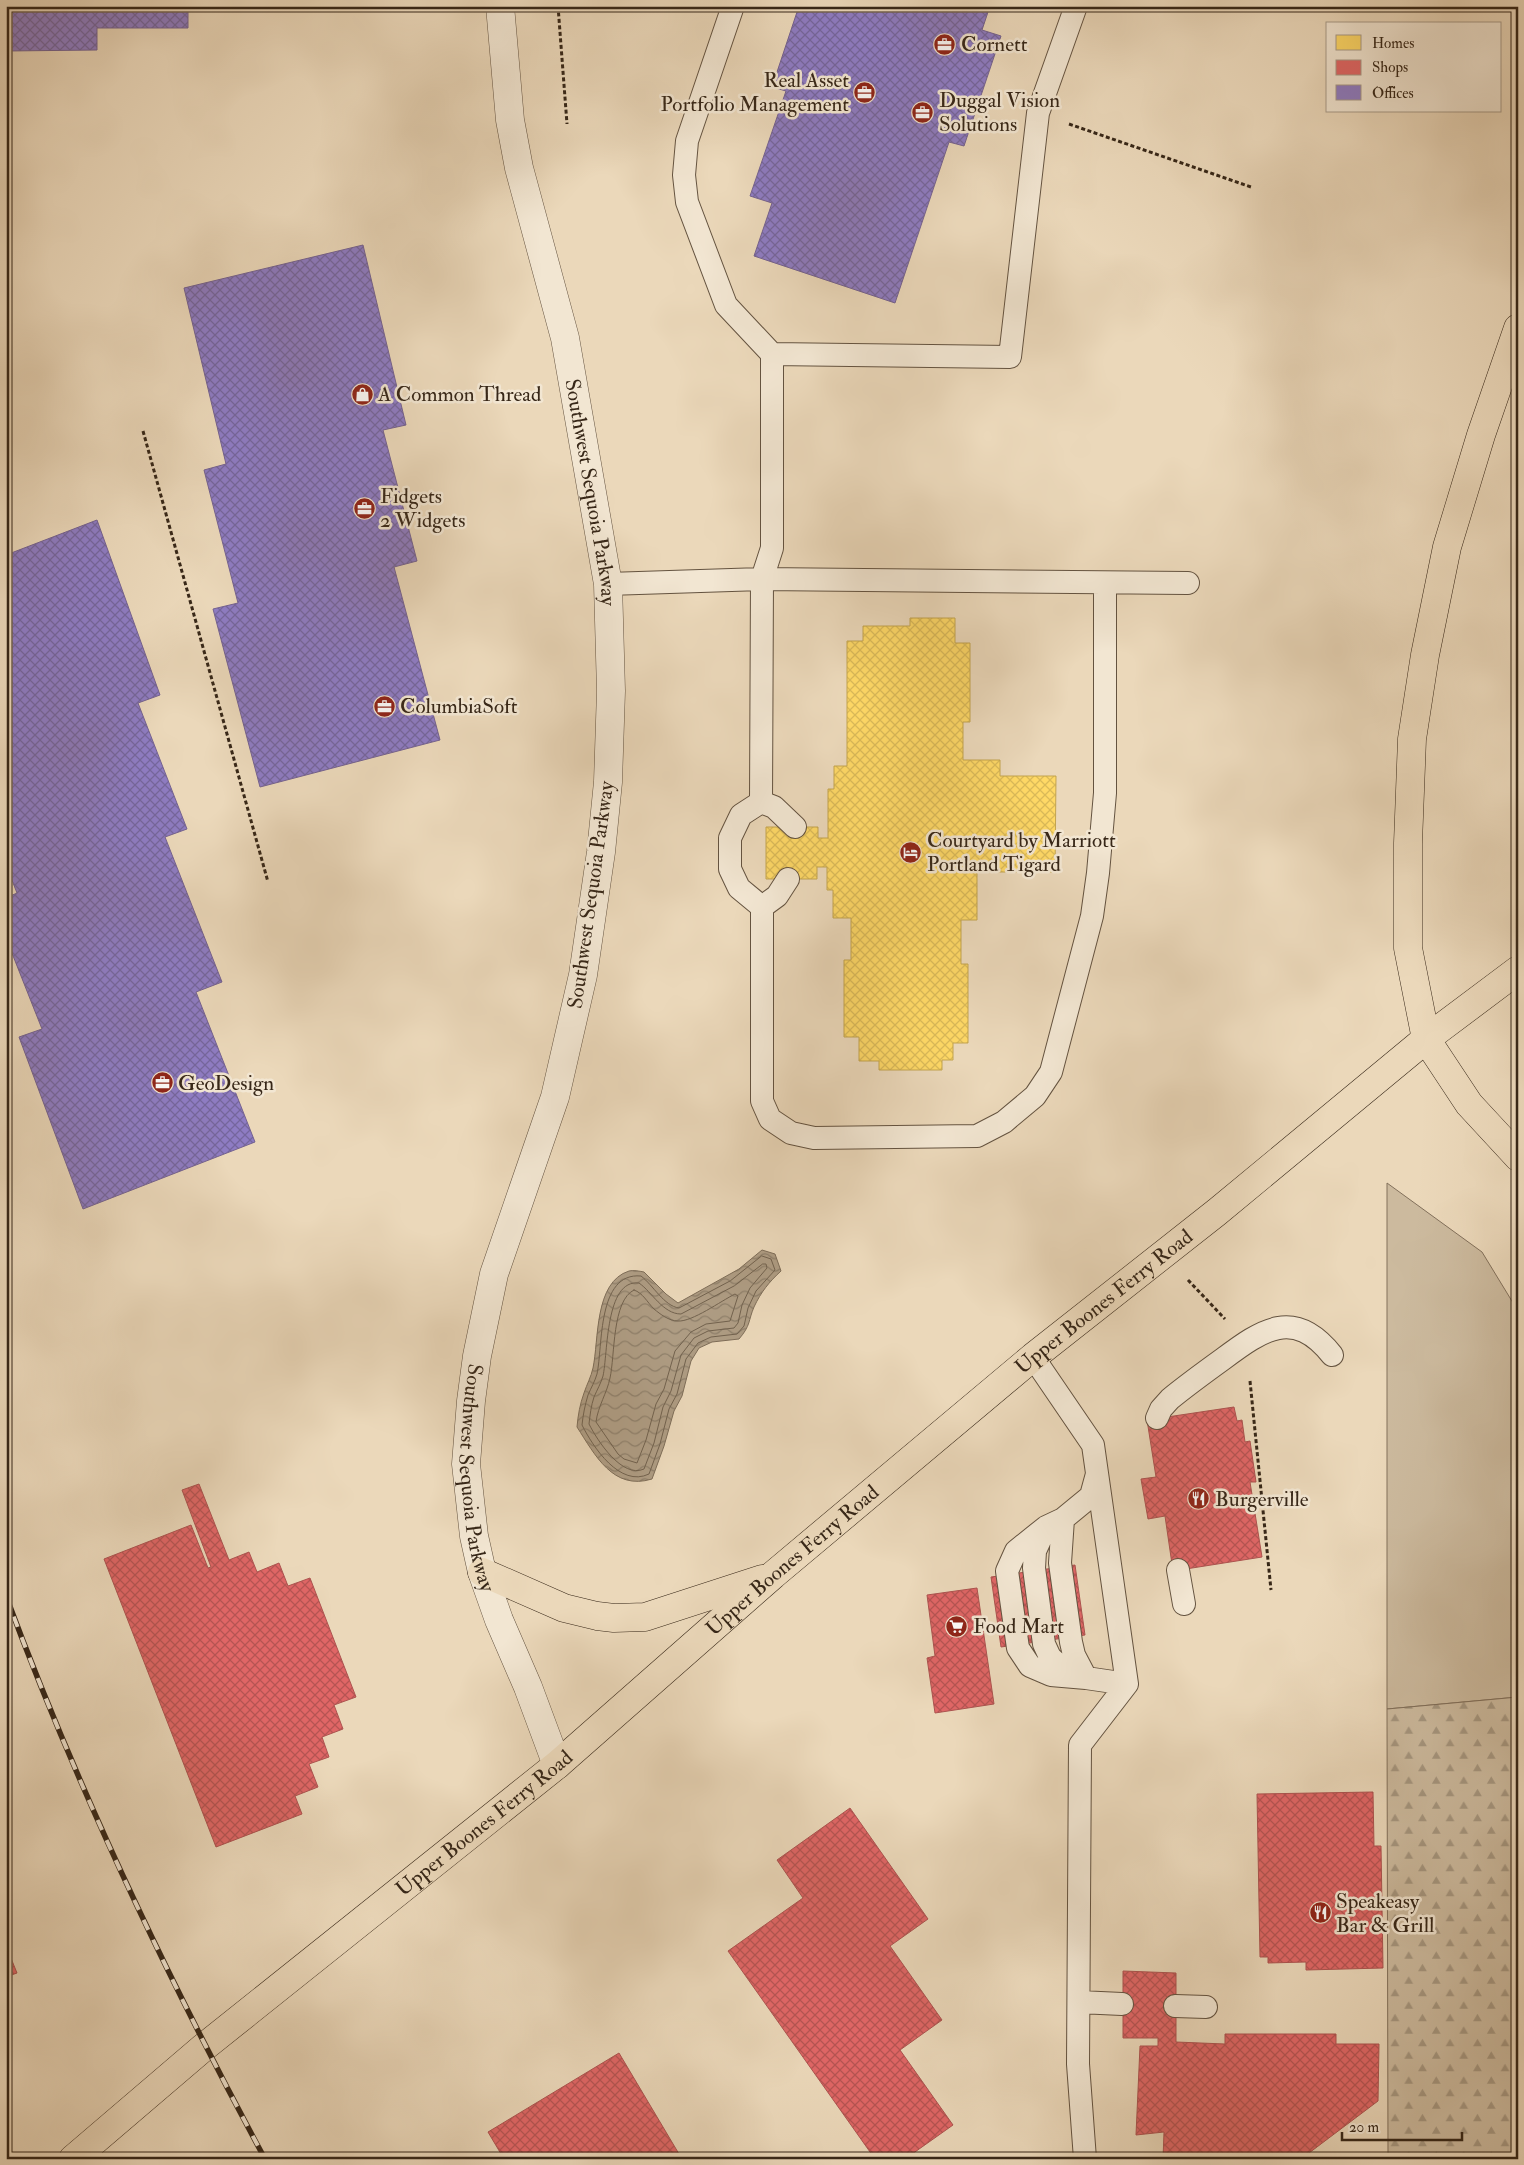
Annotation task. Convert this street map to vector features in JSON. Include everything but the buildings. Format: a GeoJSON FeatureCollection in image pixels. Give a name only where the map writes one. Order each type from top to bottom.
{"type":"FeatureCollection","features":[{"type":"Feature","properties":{"kind":"main road"},"geometry":{"type":"LineString","coordinates":[[1518,328],[1481,435],[1447,547],[1425,655],[1412,739],[1408,843],[1408,948],[1426,1039],[1469,1104],[1518,1157]]}},
{"type":"Feature","properties":{"kind":"main road","name":"Upper Boones Ferry Road"},"geometry":{"type":"LineString","coordinates":[[73,2159],[204,2047],[557,1765],[773,1575],[1033,1357],[1164,1254],[1426,1039],[1518,970]]}},
{"type":"Feature","properties":{"kind":"main road"},"geometry":{"type":"LineString","coordinates":[[482,1572],[564,1608],[596,1616],[614,1618],[645,1617],[773,1575]]}},
{"type":"Feature","properties":{"kind":"street","name":"Southwest Sequoia Parkway"},"geometry":{"type":"LineString","coordinates":[[500,6],[510,120],[519,168],[565,338],[608,584],[611,691],[608,782],[601,852],[584,976],[555,1097],[494,1274],[477,1356],[466,1464],[474,1536],[482,1572],[499,1620],[528,1687],[557,1765]]}},
{"type":"Feature","properties":{"kind":"lane"},"geometry":{"type":"LineString","coordinates":[[732,6],[687,140],[684,175],[687,202],[726,305],[772,354],[772,548],[762,579],[761,802]]}},
{"type":"Feature","properties":{"kind":"lane"},"geometry":{"type":"LineString","coordinates":[[772,354],[1010,357],[1038,113],[1076,6]]}},
{"type":"Feature","properties":{"kind":"lane"},"geometry":{"type":"LineString","coordinates":[[608,584],[762,579],[1188,583]]}},
{"type":"Feature","properties":{"kind":"lane"},"geometry":{"type":"LineString","coordinates":[[762,907],[762,1101],[770,1119],[791,1133],[814,1138],[977,1136],[1004,1122],[1035,1096],[1051,1072],[1092,916],[1098,873],[1105,793],[1105,583]]}},
{"type":"Feature","properties":{"kind":"lane"},"geometry":{"type":"LineString","coordinates":[[761,802],[774,807],[795,827]]}},
{"type":"Feature","properties":{"kind":"lane"},"geometry":{"type":"LineString","coordinates":[[761,802],[741,815],[730,838],[730,869],[739,888],[762,907]]}},
{"type":"Feature","properties":{"kind":"lane"},"geometry":{"type":"LineString","coordinates":[[762,907],[777,896],[788,879]]}},
{"type":"Feature","properties":{"kind":"lane"},"geometry":{"type":"LineString","coordinates":[[1157,1418],[1161,1409],[1170,1398],[1254,1336],[1273,1329],[1289,1328],[1305,1332],[1318,1339],[1332,1355]]}},
{"type":"Feature","properties":{"kind":"lane"},"geometry":{"type":"LineString","coordinates":[[1033,1357],[1093,1445],[1127,1684],[1080,1745],[1078,2064],[1085,2159]]}},
{"type":"Feature","properties":{"kind":"lane"},"geometry":{"type":"LineString","coordinates":[[1097,1474],[1091,1496],[1016,1551],[1007,1571],[1018,1648],[1030,1666],[1051,1675],[1127,1684]]}},
{"type":"Feature","properties":{"kind":"lane"},"geometry":{"type":"LineString","coordinates":[[1054,1523],[1071,1642],[1074,1655],[1086,1678]]}},
{"type":"Feature","properties":{"kind":"lane"},"geometry":{"type":"LineString","coordinates":[[1178,1570],[1184,1604]]}},
{"type":"Feature","properties":{"kind":"lane"},"geometry":{"type":"LineString","coordinates":[[1079,2002],[1122,2004]]}},
{"type":"Feature","properties":{"kind":"lane"},"geometry":{"type":"LineString","coordinates":[[1175,2006],[1206,2007]]}},
{"type":"Feature","properties":{"kind":"path"},"geometry":{"type":"LineString","coordinates":[[558,6],[567,124]]}},
{"type":"Feature","properties":{"kind":"path"},"geometry":{"type":"LineString","coordinates":[[1038,113],[1251,187]]}},
{"type":"Feature","properties":{"kind":"path"},"geometry":{"type":"LineString","coordinates":[[143,431],[268,882]]}},
{"type":"Feature","properties":{"kind":"path"},"geometry":{"type":"LineString","coordinates":[[1164,1254],[1232,1327],[1247,1352],[1271,1590]]}},
{"type":"Feature","properties":{"kind":"green space"},"geometry":{"type":"Polygon","coordinates":[[[1387,1183],[1482,1252],[1518,1311],[1518,1697],[1387,1709],[1387,1183]]]}},
{"type":"Feature","properties":{"kind":"green space"},"geometry":{"type":"Polygon","coordinates":[[[1518,1697],[1518,2159],[1388,2159],[1387,1709],[1518,1697]]]}},
{"type":"Feature","properties":{"kind":"water"},"geometry":{"type":"Polygon","coordinates":[[[762,1250],[775,1254],[781,1271],[759,1297],[747,1326],[739,1339],[712,1342],[699,1348],[691,1361],[682,1396],[674,1411],[652,1479],[626,1480],[616,1475],[598,1459],[577,1427],[581,1401],[593,1368],[600,1313],[609,1287],[618,1277],[629,1271],[644,1272],[678,1303],[739,1269],[762,1250]]]}},
{"type":"Feature","properties":{"kind":"railway"},"geometry":{"type":"LineString","coordinates":[[6,1596],[63,1740],[126,1882],[193,2022],[265,2159]]}},
{"type":"Feature","properties":{"kind":"place","name":"Cornett"},"geometry":{"type":"Point","coordinates":[945,44]}},
{"type":"Feature","properties":{"kind":"place","name":"Real Asset Portfolio Management"},"geometry":{"type":"Point","coordinates":[865,92]}},
{"type":"Feature","properties":{"kind":"place","name":"Duggal Vision Solutions"},"geometry":{"type":"Point","coordinates":[923,112]}},
{"type":"Feature","properties":{"kind":"place","name":"A Common Thread"},"geometry":{"type":"Point","coordinates":[362,394]}},
{"type":"Feature","properties":{"kind":"place","name":"Fidgets 2 Widgets"},"geometry":{"type":"Point","coordinates":[364,508]}},
{"type":"Feature","properties":{"kind":"place","name":"ColumbiaSoft"},"geometry":{"type":"Point","coordinates":[384,706]}},
{"type":"Feature","properties":{"kind":"place","name":"Courtyard by Marriott Portland Tigard"},"geometry":{"type":"Point","coordinates":[911,852]}},
{"type":"Feature","properties":{"kind":"place","name":"GeoDesign"},"geometry":{"type":"Point","coordinates":[162,1083]}},
{"type":"Feature","properties":{"kind":"place","name":"Burgerville"},"geometry":{"type":"Point","coordinates":[1199,1499]}},
{"type":"Feature","properties":{"kind":"place","name":"Food Mart"},"geometry":{"type":"Point","coordinates":[957,1626]}},
{"type":"Feature","properties":{"kind":"place","name":"Speakeasy Bar & Grill"},"geometry":{"type":"Point","coordinates":[1320,1913]}}]}
